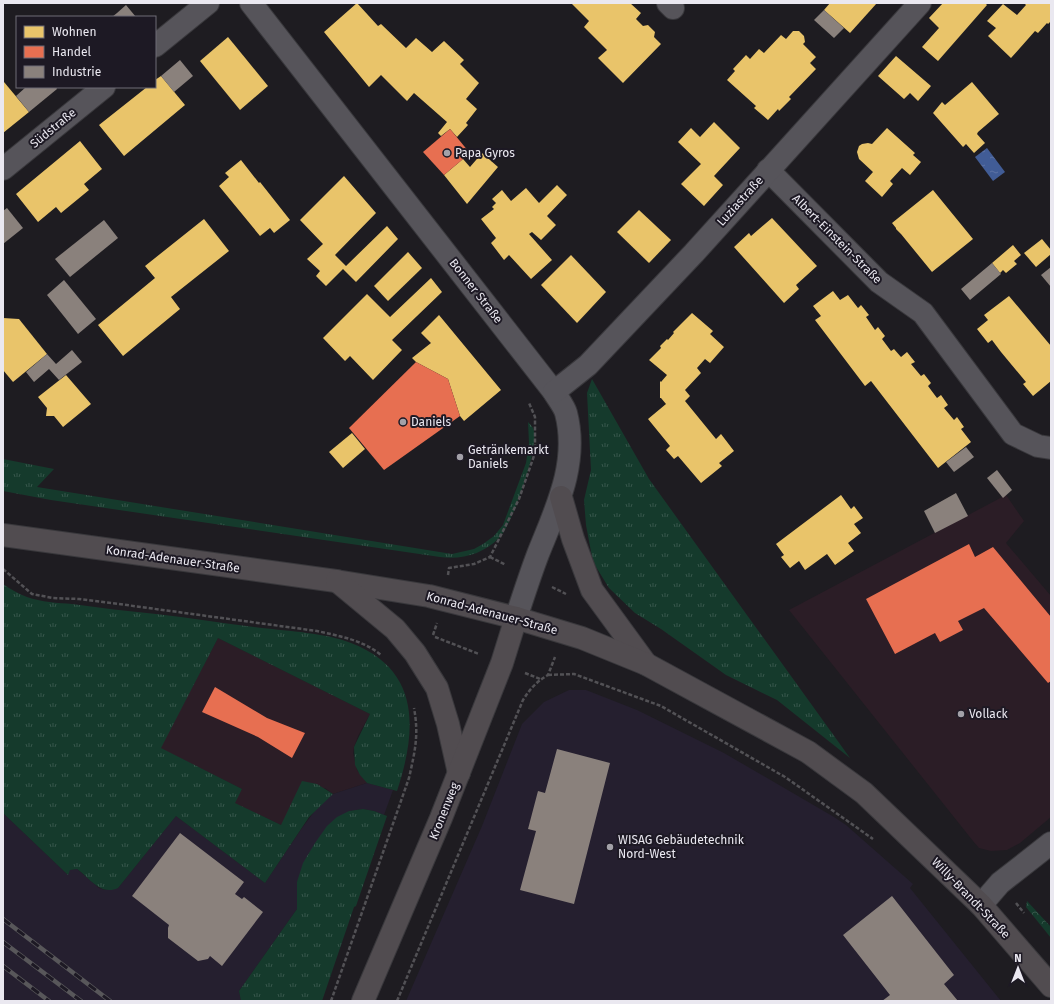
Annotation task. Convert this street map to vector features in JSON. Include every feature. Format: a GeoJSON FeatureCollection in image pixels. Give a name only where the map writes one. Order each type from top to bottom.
{"type":"FeatureCollection","features":[{"type":"Feature","properties":{"kind":"main road"},"geometry":{"type":"LineString","coordinates":[[561,497],[573,539],[592,590],[646,664]]}},
{"type":"Feature","properties":{"kind":"main road","name":"Konrad-Adenauer-Straße"},"geometry":{"type":"LineString","coordinates":[[3,536],[336,581],[444,599],[516,618],[582,638],[646,664],[808,752],[864,793],[904,831]]}},
{"type":"Feature","properties":{"kind":"main road"},"geometry":{"type":"LineString","coordinates":[[336,581],[395,629],[415,653],[437,688],[448,724],[459,773]]}},
{"type":"Feature","properties":{"kind":"main road","name":"Kronenweg"},"geometry":{"type":"LineString","coordinates":[[363,1001],[438,826],[502,663],[516,618]]}},
{"type":"Feature","properties":{"kind":"main road","name":"Willy-Brandt-Straße"},"geometry":{"type":"LineString","coordinates":[[904,831],[981,905],[1051,986]]}},
{"type":"Feature","properties":{"kind":"street"},"geometry":{"type":"LineString","coordinates":[[156,45],[208,3]]}},
{"type":"Feature","properties":{"kind":"street","name":"Bonner Straße"},"geometry":{"type":"LineString","coordinates":[[251,3],[554,392],[565,412],[569,437],[567,474],[561,497],[536,558],[516,618]]}},
{"type":"Feature","properties":{"kind":"street","name":"Luziastraße"},"geometry":{"type":"LineString","coordinates":[[554,392],[588,365],[694,253],[920,3]]}},
{"type":"Feature","properties":{"kind":"street","name":"Südstraße"},"geometry":{"type":"LineString","coordinates":[[3,169],[103,88]]}},
{"type":"Feature","properties":{"kind":"street","name":"Albert-Einstein-Straße"},"geometry":{"type":"LineString","coordinates":[[768,170],[879,282],[923,313],[1013,434],[1038,446],[1051,448]]}},
{"type":"Feature","properties":{"kind":"street"},"geometry":{"type":"LineString","coordinates":[[981,905],[1000,883],[1051,843]]}},
{"type":"Feature","properties":{"kind":"path"},"geometry":{"type":"LineString","coordinates":[[415,653],[433,636],[444,599],[449,568],[474,564],[490,558],[519,500],[535,453],[535,417],[525,397]]}},
{"type":"Feature","properties":{"kind":"path"},"geometry":{"type":"LineString","coordinates":[[3,569],[32,594],[53,598],[79,599],[119,604],[316,631],[347,637],[371,648],[385,659]]}},
{"type":"Feature","properties":{"kind":"path"},"geometry":{"type":"LineString","coordinates":[[548,675],[563,633]]}},
{"type":"Feature","properties":{"kind":"path"},"geometry":{"type":"LineString","coordinates":[[433,636],[502,663],[540,680]]}},
{"type":"Feature","properties":{"kind":"path"},"geometry":{"type":"LineString","coordinates":[[397,1001],[523,700],[531,688],[548,675],[574,674],[661,706],[785,777],[878,844]]}},
{"type":"Feature","properties":{"kind":"path"},"geometry":{"type":"LineString","coordinates":[[331,1001],[409,778],[417,728],[414,704]]}},
{"type":"Feature","properties":{"kind":"shaded area","name":"Vollack"},"geometry":{"type":"Polygon","coordinates":[[[1006,495],[1024,521],[1006,543],[1051,596],[1051,817],[1020,843],[1007,850],[991,851],[979,848],[973,841],[789,610],[1006,495]]]}},
{"type":"Feature","properties":{"kind":"shaded area"},"geometry":{"type":"Polygon","coordinates":[[[218,638],[370,714],[358,736],[353,753],[357,770],[367,783],[333,794],[325,788],[281,825],[234,803],[242,789],[160,748],[218,638]]]}},
{"type":"Feature","properties":{"kind":"shaded area"},"geometry":{"type":"Polygon","coordinates":[[[569,690],[586,690],[637,710],[724,753],[846,825],[913,884],[910,888],[1001,1001],[406,1001],[482,826],[522,724],[544,702],[569,690]]]}},
{"type":"Feature","properties":{"kind":"shaded area"},"geometry":{"type":"Polygon","coordinates":[[[367,783],[393,790],[384,815],[363,809],[349,811],[297,882],[297,909],[239,991],[241,1001],[3,1001],[3,813],[67,874],[70,870],[77,869],[99,888],[105,890],[118,888],[176,816],[265,883],[317,808],[333,794],[367,783]]]}},
{"type":"Feature","properties":{"kind":"green space"},"geometry":{"type":"Polygon","coordinates":[[[592,379],[649,479],[850,758],[777,700],[726,675],[661,629],[635,613],[609,588],[593,562],[586,525],[584,500],[591,470],[587,393],[592,379]]]}},
{"type":"Feature","properties":{"kind":"green space"},"geometry":{"type":"Polygon","coordinates":[[[528,422],[534,431],[532,455],[523,487],[511,519],[499,538],[493,544],[479,552],[464,557],[440,557],[51,500],[3,491],[3,459],[54,469],[37,487],[452,554],[474,549],[483,544],[494,536],[503,525],[526,463],[529,443],[528,422]]]}},
{"type":"Feature","properties":{"kind":"green space"},"geometry":{"type":"Polygon","coordinates":[[[3,584],[32,599],[55,603],[295,631],[330,637],[351,643],[374,655],[391,669],[402,686],[408,704],[410,724],[408,746],[404,768],[397,791],[367,783],[360,775],[355,765],[354,747],[370,714],[218,638],[161,748],[242,789],[235,803],[281,825],[302,781],[317,784],[333,794],[309,817],[265,883],[176,816],[118,888],[106,890],[101,888],[77,869],[70,870],[68,875],[3,813],[3,584]]]}},
{"type":"Feature","properties":{"kind":"green space"},"geometry":{"type":"Polygon","coordinates":[[[363,809],[387,816],[322,1001],[241,1001],[239,991],[297,909],[297,882],[303,863],[315,843],[327,826],[337,817],[349,811],[363,809]]]}},
{"type":"Feature","properties":{"kind":"green space"},"geometry":{"type":"Polygon","coordinates":[[[1027,901],[1051,927],[1051,938],[1026,907],[1027,901]]]}},
{"type":"Feature","properties":{"kind":"water"},"geometry":{"type":"Polygon","coordinates":[[[987,148],[1005,172],[993,181],[975,157],[987,148]]]}},
{"type":"Feature","properties":{"kind":"building: Wohnen"},"geometry":{"type":"Polygon","coordinates":[[[357,3],[378,26],[381,24],[406,48],[416,38],[432,52],[444,41],[464,60],[460,64],[479,83],[466,99],[477,109],[466,123],[468,125],[457,137],[450,129],[441,136],[438,133],[447,122],[414,93],[407,101],[381,75],[369,87],[324,32],[357,3]]]}},
{"type":"Feature","properties":{"kind":"building: Wohnen"},"geometry":{"type":"Polygon","coordinates":[[[571,3],[630,3],[641,13],[636,19],[643,26],[648,25],[655,32],[654,37],[661,44],[623,83],[598,58],[607,50],[584,27],[589,21],[571,3]]]}},
{"type":"Feature","properties":{"kind":"building: Wohnen"},"geometry":{"type":"Polygon","coordinates":[[[830,3],[877,3],[850,33],[824,10],[830,3]]]}},
{"type":"Feature","properties":{"kind":"building: Wohnen"},"geometry":{"type":"Polygon","coordinates":[[[943,3],[985,3],[987,5],[938,61],[922,47],[939,28],[929,18],[943,3]]]}},
{"type":"Feature","properties":{"kind":"building: Wohnen"},"geometry":{"type":"Polygon","coordinates":[[[1024,3],[1051,3],[1051,21],[1048,24],[1047,23],[1038,33],[1035,31],[1011,58],[988,36],[996,28],[987,21],[1003,4],[1017,15],[1026,5],[1024,3]]]}},
{"type":"Feature","properties":{"kind":"building: Wohnen"},"geometry":{"type":"Polygon","coordinates":[[[793,31],[799,31],[804,36],[805,42],[803,44],[816,57],[810,63],[816,69],[789,97],[791,99],[779,111],[778,109],[768,120],[754,108],[756,106],[727,80],[735,71],[733,69],[746,55],[750,59],[759,49],[764,53],[781,35],[786,39],[793,31]]]}},
{"type":"Feature","properties":{"kind":"building: Wohnen"},"geometry":{"type":"Polygon","coordinates":[[[228,37],[268,86],[240,110],[200,61],[228,37]]]}},
{"type":"Feature","properties":{"kind":"building: Wohnen"},"geometry":{"type":"Polygon","coordinates":[[[896,56],[931,86],[918,101],[910,93],[904,99],[878,76],[896,56]]]}},
{"type":"Feature","properties":{"kind":"building: Wohnen"},"geometry":{"type":"Polygon","coordinates":[[[161,76],[185,105],[124,156],[99,125],[146,88],[156,88],[156,79],[161,76]]]}},
{"type":"Feature","properties":{"kind":"building: Wohnen"},"geometry":{"type":"Polygon","coordinates":[[[4,82],[29,112],[3,133],[3,83],[4,82]]]}},
{"type":"Feature","properties":{"kind":"building: Wohnen"},"geometry":{"type":"Polygon","coordinates":[[[972,82],[999,114],[978,132],[977,134],[985,143],[974,153],[966,144],[963,147],[933,113],[942,102],[945,105],[972,82]]]}},
{"type":"Feature","properties":{"kind":"building: Wohnen"},"geometry":{"type":"Polygon","coordinates":[[[714,122],[740,148],[714,176],[723,185],[704,206],[681,184],[701,164],[678,142],[691,128],[700,137],[714,122]]]}},
{"type":"Feature","properties":{"kind":"building: Wohnen"},"geometry":{"type":"Polygon","coordinates":[[[887,128],[915,153],[913,155],[921,162],[910,175],[902,168],[890,181],[893,184],[882,197],[865,181],[873,172],[859,159],[857,152],[859,146],[868,143],[872,144],[887,128]]]}},
{"type":"Feature","properties":{"kind":"building: Wohnen"},"geometry":{"type":"Polygon","coordinates":[[[80,141],[102,169],[84,184],[89,190],[61,213],[56,207],[38,222],[16,194],[80,141]]]}},
{"type":"Feature","properties":{"kind":"building: Wohnen"},"geometry":{"type":"Polygon","coordinates":[[[482,153],[498,167],[467,204],[444,175],[463,159],[470,167],[482,153]]]}},
{"type":"Feature","properties":{"kind":"building: Wohnen"},"geometry":{"type":"Polygon","coordinates":[[[241,160],[290,220],[274,233],[270,228],[260,236],[219,186],[229,177],[225,173],[241,160]]]}},
{"type":"Feature","properties":{"kind":"building: Wohnen"},"geometry":{"type":"Polygon","coordinates":[[[344,176],[376,213],[335,255],[346,266],[387,226],[398,239],[356,282],[343,269],[326,286],[316,276],[320,271],[307,259],[323,244],[300,220],[344,176]]]}},
{"type":"Feature","properties":{"kind":"building: Wohnen"},"geometry":{"type":"Polygon","coordinates":[[[557,185],[567,195],[547,216],[556,225],[541,240],[532,232],[529,234],[552,260],[531,279],[509,255],[504,260],[491,243],[496,238],[481,219],[494,209],[492,207],[496,203],[492,199],[502,190],[511,201],[526,188],[539,203],[557,185]]]}},
{"type":"Feature","properties":{"kind":"building: Wohnen"},"geometry":{"type":"Polygon","coordinates":[[[933,190],[973,239],[932,272],[892,223],[933,190]]]}},
{"type":"Feature","properties":{"kind":"building: Wohnen"},"geometry":{"type":"Polygon","coordinates":[[[639,210],[671,240],[649,263],[617,232],[639,210]]]}},
{"type":"Feature","properties":{"kind":"building: Wohnen"},"geometry":{"type":"Polygon","coordinates":[[[772,218],[817,266],[796,285],[799,289],[784,303],[734,247],[749,233],[751,236],[772,218]]]}},
{"type":"Feature","properties":{"kind":"building: Wohnen"},"geometry":{"type":"Polygon","coordinates":[[[204,219],[229,251],[171,297],[180,309],[123,356],[98,325],[155,278],[145,266],[204,219]]]}},
{"type":"Feature","properties":{"kind":"building: Wohnen"},"geometry":{"type":"Polygon","coordinates":[[[1042,239],[1051,250],[1051,254],[1036,267],[1024,253],[1042,239]]]}},
{"type":"Feature","properties":{"kind":"building: Wohnen"},"geometry":{"type":"Polygon","coordinates":[[[1013,245],[1021,255],[1014,261],[1017,264],[1006,273],[1003,270],[1000,273],[992,263],[1013,245]]]}},
{"type":"Feature","properties":{"kind":"building: Wohnen"},"geometry":{"type":"Polygon","coordinates":[[[408,252],[422,268],[388,301],[374,286],[408,252]]]}},
{"type":"Feature","properties":{"kind":"building: Wohnen"},"geometry":{"type":"Polygon","coordinates":[[[571,255],[606,292],[577,323],[541,285],[571,255]]]}},
{"type":"Feature","properties":{"kind":"building: Wohnen"},"geometry":{"type":"Polygon","coordinates":[[[431,278],[442,292],[392,340],[402,350],[373,380],[350,356],[345,361],[323,338],[367,294],[390,317],[431,278]]]}},
{"type":"Feature","properties":{"kind":"building: Wohnen"},"geometry":{"type":"Polygon","coordinates":[[[833,291],[840,300],[848,295],[858,308],[861,305],[869,315],[866,317],[875,330],[878,327],[885,336],[882,339],[891,351],[894,349],[901,357],[907,352],[915,362],[911,364],[921,376],[924,374],[931,383],[928,386],[937,398],[941,395],[948,405],[944,408],[954,420],[957,417],[964,427],[961,429],[971,442],[938,468],[871,381],[865,386],[815,320],[821,316],[813,306],[833,291]]]}},
{"type":"Feature","properties":{"kind":"building: Wohnen"},"geometry":{"type":"Polygon","coordinates":[[[1009,296],[1051,346],[1051,381],[1033,396],[1023,384],[1026,382],[992,340],[988,343],[977,329],[988,320],[984,315],[1009,296]]]}},
{"type":"Feature","properties":{"kind":"building: Wohnen"},"geometry":{"type":"Polygon","coordinates":[[[692,313],[713,331],[710,334],[724,347],[710,363],[705,359],[697,368],[701,373],[685,390],[690,396],[685,401],[716,439],[721,434],[734,451],[719,463],[722,466],[701,483],[678,456],[674,459],[666,450],[670,446],[648,419],[666,404],[660,398],[660,381],[661,382],[667,375],[649,360],[661,348],[660,346],[667,339],[668,340],[674,333],[673,332],[692,313]]]}},
{"type":"Feature","properties":{"kind":"building: Wohnen"},"geometry":{"type":"Polygon","coordinates":[[[439,315],[501,390],[464,421],[460,416],[448,379],[416,362],[412,358],[431,343],[421,333],[439,315]]]}},
{"type":"Feature","properties":{"kind":"building: Wohnen"},"geometry":{"type":"Polygon","coordinates":[[[3,318],[19,319],[47,354],[13,382],[3,370],[3,318]]]}},
{"type":"Feature","properties":{"kind":"building: Wohnen"},"geometry":{"type":"Polygon","coordinates":[[[66,375],[91,404],[63,427],[54,416],[46,416],[47,408],[38,397],[66,375]]]}},
{"type":"Feature","properties":{"kind":"building: Wohnen"},"geometry":{"type":"Polygon","coordinates":[[[352,433],[365,449],[343,468],[329,452],[352,433]]]}},
{"type":"Feature","properties":{"kind":"building: Wohnen"},"geometry":{"type":"Polygon","coordinates":[[[841,495],[851,509],[854,506],[863,518],[854,524],[861,533],[848,543],[854,551],[835,565],[827,554],[805,570],[799,561],[790,568],[781,557],[784,555],[776,544],[841,495]]]}},
{"type":"Feature","properties":{"kind":"building: Handel","name":"Papa Gyros"},"geometry":{"type":"Polygon","coordinates":[[[450,129],[469,152],[469,154],[444,175],[423,152],[450,129]]]}},
{"type":"Feature","properties":{"kind":"building: Handel","name":"Daniels"},"geometry":{"type":"Polygon","coordinates":[[[416,362],[448,379],[460,416],[384,470],[349,428],[416,362]]]}},
{"type":"Feature","properties":{"kind":"building: Handel"},"geometry":{"type":"Polygon","coordinates":[[[969,544],[975,557],[993,547],[1051,617],[1051,681],[1048,683],[984,608],[958,621],[963,630],[940,642],[935,633],[895,654],[866,599],[969,544]]]}},
{"type":"Feature","properties":{"kind":"building: Handel"},"geometry":{"type":"Polygon","coordinates":[[[215,687],[267,718],[305,733],[292,758],[258,737],[202,712],[215,687]]]}},
{"type":"Feature","properties":{"kind":"building: Industrie"},"geometry":{"type":"Polygon","coordinates":[[[126,5],[135,16],[113,16],[126,5]]]}},
{"type":"Feature","properties":{"kind":"building: Industrie"},"geometry":{"type":"Polygon","coordinates":[[[824,10],[844,28],[834,38],[814,20],[824,10]]]}},
{"type":"Feature","properties":{"kind":"building: Industrie"},"geometry":{"type":"Polygon","coordinates":[[[180,60],[193,76],[174,92],[161,76],[180,60]]]}},
{"type":"Feature","properties":{"kind":"building: Industrie"},"geometry":{"type":"Polygon","coordinates":[[[25,88],[57,89],[29,112],[16,96],[25,88]]]}},
{"type":"Feature","properties":{"kind":"building: Industrie"},"geometry":{"type":"Polygon","coordinates":[[[7,208],[23,228],[3,244],[3,211],[7,208]]]}},
{"type":"Feature","properties":{"kind":"building: Industrie"},"geometry":{"type":"Polygon","coordinates":[[[104,220],[118,238],[70,277],[55,259],[104,220]]]}},
{"type":"Feature","properties":{"kind":"building: Industrie"},"geometry":{"type":"Polygon","coordinates":[[[992,263],[1001,274],[970,300],[961,289],[992,263]]]}},
{"type":"Feature","properties":{"kind":"building: Industrie"},"geometry":{"type":"Polygon","coordinates":[[[1051,267],[1051,287],[1041,275],[1051,267]]]}},
{"type":"Feature","properties":{"kind":"building: Industrie"},"geometry":{"type":"Polygon","coordinates":[[[64,280],[96,319],[78,334],[47,295],[64,280]]]}},
{"type":"Feature","properties":{"kind":"building: Industrie"},"geometry":{"type":"Polygon","coordinates":[[[72,350],[82,362],[59,380],[49,369],[34,382],[26,372],[47,354],[56,364],[72,350]]]}},
{"type":"Feature","properties":{"kind":"building: Industrie"},"geometry":{"type":"Polygon","coordinates":[[[966,447],[974,457],[954,472],[946,462],[966,447]]]}},
{"type":"Feature","properties":{"kind":"building: Industrie"},"geometry":{"type":"Polygon","coordinates":[[[997,470],[1012,490],[1003,498],[987,478],[997,470]]]}},
{"type":"Feature","properties":{"kind":"building: Industrie"},"geometry":{"type":"Polygon","coordinates":[[[956,493],[968,516],[935,533],[924,511],[956,493]]]}},
{"type":"Feature","properties":{"kind":"building: Industrie"},"geometry":{"type":"Polygon","coordinates":[[[557,749],[610,763],[574,904],[520,890],[536,831],[528,829],[538,791],[545,793],[557,749]]]}},
{"type":"Feature","properties":{"kind":"building: Industrie"},"geometry":{"type":"Polygon","coordinates":[[[180,833],[244,882],[235,894],[242,899],[244,897],[263,912],[222,966],[210,956],[208,959],[198,961],[168,938],[169,925],[132,896],[180,833]]]}},
{"type":"Feature","properties":{"kind":"building: Industrie"},"geometry":{"type":"Polygon","coordinates":[[[892,896],[954,975],[944,984],[958,1001],[882,1001],[890,995],[843,935],[892,896]]]}},
{"type":"Feature","properties":{"kind":"railway"},"geometry":{"type":"LineString","coordinates":[[3,919],[110,1001]]}},
{"type":"Feature","properties":{"kind":"railway"},"geometry":{"type":"LineString","coordinates":[[3,942],[81,1001]]}},
{"type":"Feature","properties":{"kind":"railway"},"geometry":{"type":"LineString","coordinates":[[3,966],[49,1001]]}},
{"type":"Feature","properties":{"kind":"place","name":"Papa Gyros"},"geometry":{"type":"Point","coordinates":[447,153]}},
{"type":"Feature","properties":{"kind":"place","name":"Daniels"},"geometry":{"type":"Point","coordinates":[403,422]}},
{"type":"Feature","properties":{"kind":"place","name":"Getränkemarkt Daniels"},"geometry":{"type":"Point","coordinates":[460,457]}},
{"type":"Feature","properties":{"kind":"place","name":"Vollack"},"geometry":{"type":"Point","coordinates":[961,714]}},
{"type":"Feature","properties":{"kind":"place","name":"WISAG Gebäudetechnik Nord-West"},"geometry":{"type":"Point","coordinates":[610,847]}}]}
